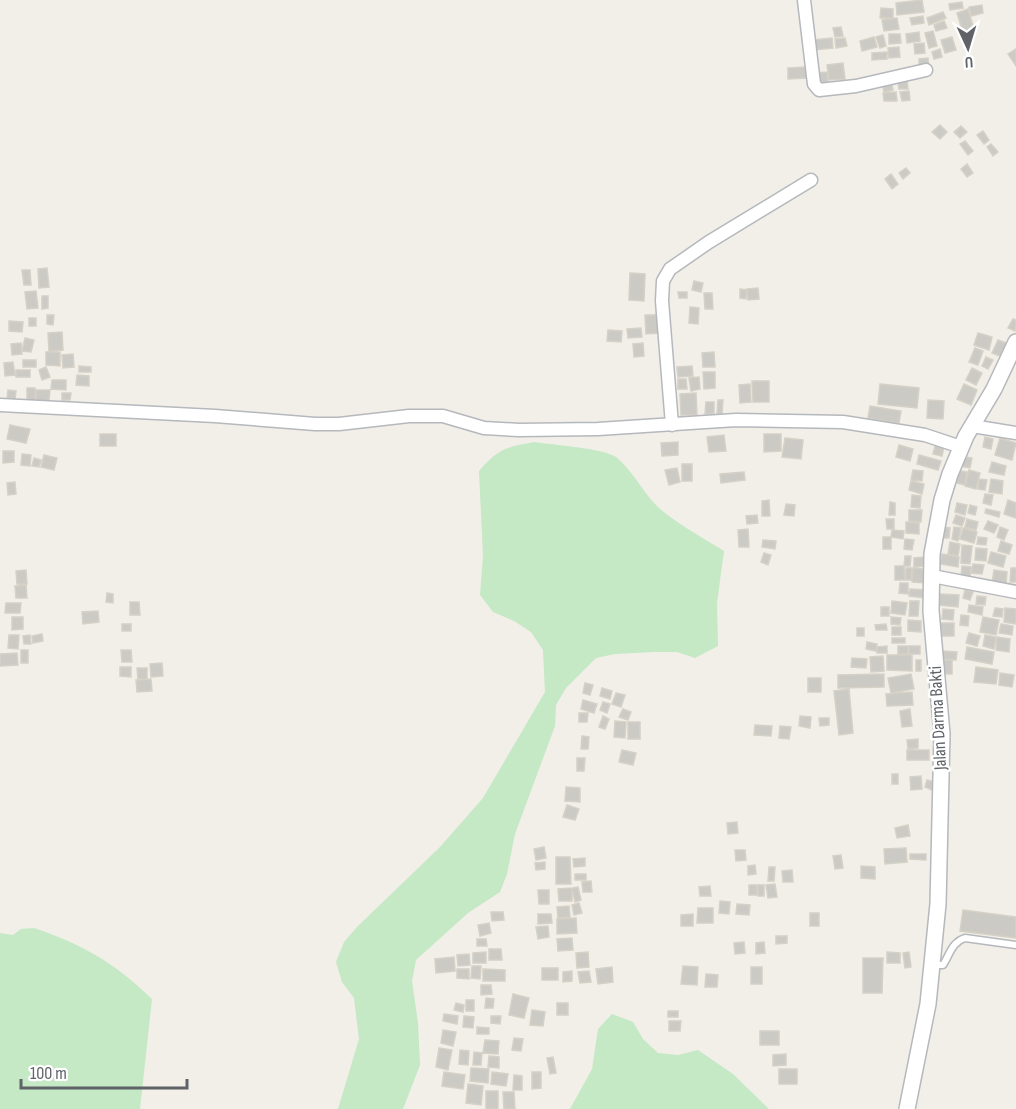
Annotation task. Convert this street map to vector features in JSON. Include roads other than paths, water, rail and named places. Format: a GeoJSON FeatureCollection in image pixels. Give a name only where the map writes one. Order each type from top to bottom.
{"type":"FeatureCollection","features":[{"type":"Feature","properties":{"kind":"street"},"geometry":{"type":"LineString","coordinates":[[804,0],[814,84],[819,90],[856,86],[926,70]]}},
{"type":"Feature","properties":{"kind":"street"},"geometry":{"type":"LineString","coordinates":[[672,425],[662,301],[665,275],[670,269],[709,242],[811,180]]}},
{"type":"Feature","properties":{"kind":"street","name":"Jalan Darma Bakti"},"geometry":{"type":"LineString","coordinates":[[907,1109],[924,1026],[938,904],[942,753],[931,611],[932,554],[942,500],[961,447],[994,389],[1016,342]]}},
{"type":"Feature","properties":{"kind":"street"},"geometry":{"type":"LineString","coordinates":[[0,406],[215,416],[315,424],[432,416],[461,420],[484,428],[504,430],[598,429],[736,420],[843,422],[925,435],[961,447]]}},
{"type":"Feature","properties":{"kind":"street"},"geometry":{"type":"LineString","coordinates":[[972,426],[1016,433]]}},
{"type":"Feature","properties":{"kind":"street"},"geometry":{"type":"LineString","coordinates":[[932,576],[1016,592]]}},
{"type":"Feature","properties":{"kind":"lane"},"geometry":{"type":"LineString","coordinates":[[932,965],[943,965],[958,940],[965,938],[1016,945]]}}]}
